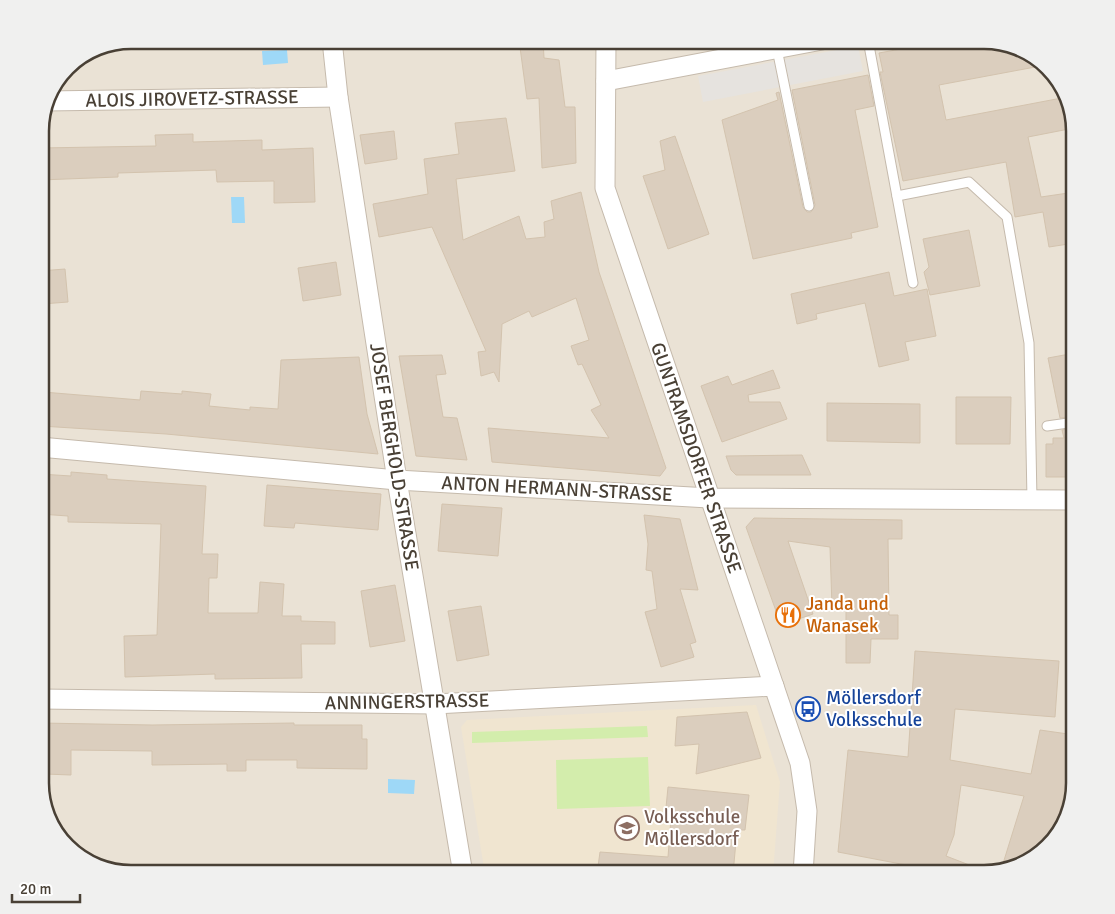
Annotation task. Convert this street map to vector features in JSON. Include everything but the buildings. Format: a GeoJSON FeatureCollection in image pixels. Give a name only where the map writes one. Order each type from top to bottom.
{"type":"FeatureCollection","features":[{"type":"Feature","properties":{"kind":"street","name":"JOSEF BERGHOLD-STRASSE"},"geometry":{"type":"LineString","coordinates":[[333,49],[338,97],[398,480],[461,865]]}},
{"type":"Feature","properties":{"kind":"street","name":"GUNTRAMSDORFER STRASSE"},"geometry":{"type":"LineString","coordinates":[[606,49],[605,188],[800,763],[807,811],[804,865]]}},
{"type":"Feature","properties":{"kind":"street"},"geometry":{"type":"LineString","coordinates":[[606,81],[777,49]]}},
{"type":"Feature","properties":{"kind":"street","name":"ALOIS JIROVETZ-STRASSE"},"geometry":{"type":"LineString","coordinates":[[55,101],[338,97]]}},
{"type":"Feature","properties":{"kind":"street","name":"ANTON HERMANN-STRASSE"},"geometry":{"type":"LineString","coordinates":[[49,448],[398,480],[709,498],[1066,500]]}},
{"type":"Feature","properties":{"kind":"street","name":"ANNINGERSTRASSE"},"geometry":{"type":"LineString","coordinates":[[49,699],[434,704],[774,686]]}},
{"type":"Feature","properties":{"kind":"lane"},"geometry":{"type":"LineString","coordinates":[[777,49],[809,206]]}},
{"type":"Feature","properties":{"kind":"lane"},"geometry":{"type":"LineString","coordinates":[[870,49],[913,283]]}},
{"type":"Feature","properties":{"kind":"lane"},"geometry":{"type":"LineString","coordinates":[[897,196],[969,182],[1007,217],[1029,343],[1032,500]]}},
{"type":"Feature","properties":{"kind":"lane"},"geometry":{"type":"LineString","coordinates":[[1047,426],[1066,423]]}},
{"type":"Feature","properties":{"kind":"shaded area"},"geometry":{"type":"Polygon","coordinates":[[[120,49],[995,49],[1011,53],[1038,69],[1058,94],[1066,120],[1066,784],[1062,810],[1046,837],[1021,857],[995,865],[130,865],[104,861],[77,845],[57,820],[49,789],[49,125],[57,94],[77,69],[104,53],[120,49]]]}},
{"type":"Feature","properties":{"kind":"shaded area"},"geometry":{"type":"Polygon","coordinates":[[[842,49],[859,49],[863,71],[703,102],[698,76],[842,49]]]}},
{"type":"Feature","properties":{"kind":"shaded area","name":"Volksschule Möllersdorf"},"geometry":{"type":"Polygon","coordinates":[[[756,705],[780,782],[774,865],[484,865],[461,727],[467,720],[756,705]]]}},
{"type":"Feature","properties":{"kind":"green space"},"geometry":{"type":"Polygon","coordinates":[[[647,726],[648,737],[472,743],[472,732],[647,726]]]}},
{"type":"Feature","properties":{"kind":"green space"},"geometry":{"type":"Polygon","coordinates":[[[648,757],[650,806],[557,809],[556,760],[648,757]]]}},
{"type":"Feature","properties":{"kind":"water"},"geometry":{"type":"Polygon","coordinates":[[[287,50],[288,63],[263,65],[262,51],[287,50]]]}},
{"type":"Feature","properties":{"kind":"water"},"geometry":{"type":"Polygon","coordinates":[[[231,197],[244,197],[245,223],[232,223],[231,197]]]}},
{"type":"Feature","properties":{"kind":"water"},"geometry":{"type":"Polygon","coordinates":[[[388,779],[415,780],[414,794],[388,793],[388,779]]]}},
{"type":"Feature","properties":{"kind":"place","name":"Janda und Wanasek"},"geometry":{"type":"Point","coordinates":[788,615]}},
{"type":"Feature","properties":{"kind":"place","name":"Möllersdorf Volksschule"},"geometry":{"type":"Point","coordinates":[808,709]}},
{"type":"Feature","properties":{"kind":"place","name":"Volksschule Möllersdorf"},"geometry":{"type":"Point","coordinates":[627,828]}}]}
